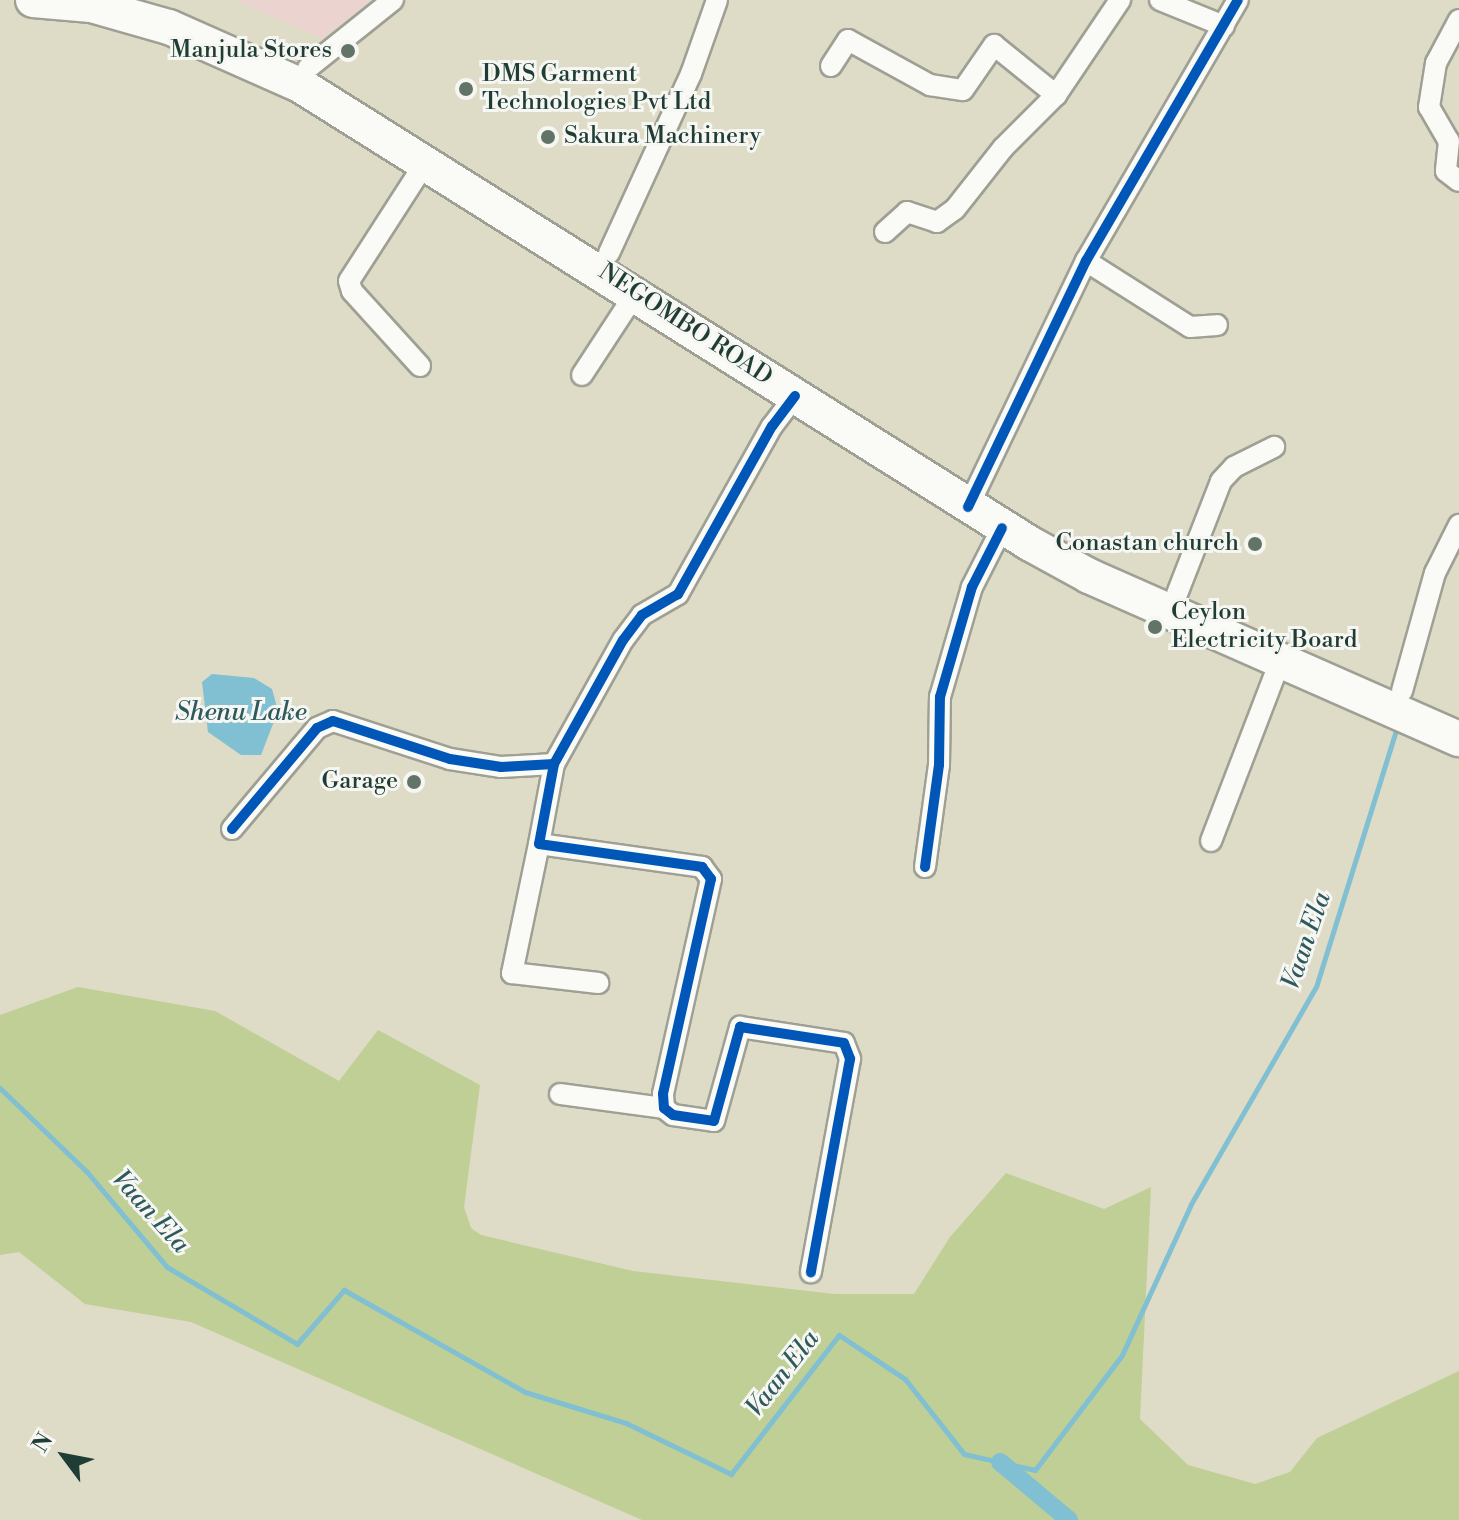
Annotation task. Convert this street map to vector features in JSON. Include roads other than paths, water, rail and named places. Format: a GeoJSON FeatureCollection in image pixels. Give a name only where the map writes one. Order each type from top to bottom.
{"type":"FeatureCollection","features":[{"type":"Feature","properties":{"kind":"highway","name":"NEGOMBO ROAD"},"geometry":{"type":"LineString","coordinates":[[33,0],[91,5],[222,47],[300,85],[427,160],[795,396],[973,499],[1177,594],[1459,717]]}},
{"type":"Feature","properties":{"kind":"highway","name":"NEGOMBO ROAD"},"geometry":{"type":"LineString","coordinates":[[144,0],[206,20],[308,68],[609,253],[973,499],[1002,528],[1089,576],[1459,739]]}},
{"type":"Feature","properties":{"kind":"street"},"geometry":{"type":"LineString","coordinates":[[308,68],[393,0]]}},
{"type":"Feature","properties":{"kind":"street"},"geometry":{"type":"LineString","coordinates":[[609,253],[691,74],[717,0]]}},
{"type":"Feature","properties":{"kind":"street"},"geometry":{"type":"LineString","coordinates":[[885,232],[907,212],[937,222],[955,209],[1003,148],[1056,95],[1120,0]]}},
{"type":"Feature","properties":{"kind":"street"},"geometry":{"type":"LineString","coordinates":[[1160,0],[1224,26]]}},
{"type":"Feature","properties":{"kind":"street"},"geometry":{"type":"LineString","coordinates":[[973,499],[1086,261],[1238,0]]}},
{"type":"Feature","properties":{"kind":"street"},"geometry":{"type":"LineString","coordinates":[[1459,20],[1436,63],[1429,107],[1449,141],[1446,171],[1459,181]]}},
{"type":"Feature","properties":{"kind":"street"},"geometry":{"type":"LineString","coordinates":[[831,66],[848,40],[930,85],[963,90],[994,45],[1056,95]]}},
{"type":"Feature","properties":{"kind":"street"},"geometry":{"type":"LineString","coordinates":[[420,366],[352,291],[349,281],[427,160]]}},
{"type":"Feature","properties":{"kind":"street"},"geometry":{"type":"LineString","coordinates":[[1086,261],[1190,327],[1217,325]]}},
{"type":"Feature","properties":{"kind":"street"},"geometry":{"type":"LineString","coordinates":[[582,375],[635,294]]}},
{"type":"Feature","properties":{"kind":"street"},"geometry":{"type":"LineString","coordinates":[[598,983],[512,973],[554,764],[623,640],[642,615],[678,594],[772,426],[795,396]]}},
{"type":"Feature","properties":{"kind":"street"},"geometry":{"type":"LineString","coordinates":[[1177,594],[1221,481],[1234,467],[1274,447]]}},
{"type":"Feature","properties":{"kind":"street"},"geometry":{"type":"LineString","coordinates":[[1402,691],[1435,573],[1459,525]]}},
{"type":"Feature","properties":{"kind":"street"},"geometry":{"type":"LineString","coordinates":[[925,867],[939,765],[940,697],[972,587],[1002,528]]}},
{"type":"Feature","properties":{"kind":"street"},"geometry":{"type":"LineString","coordinates":[[1211,841],[1280,661]]}},
{"type":"Feature","properties":{"kind":"street"},"geometry":{"type":"LineString","coordinates":[[232,829],[317,728],[333,721],[450,759],[501,767],[554,764]]}},
{"type":"Feature","properties":{"kind":"street"},"geometry":{"type":"LineString","coordinates":[[539,844],[702,867],[711,879],[664,1108]]}},
{"type":"Feature","properties":{"kind":"street"},"geometry":{"type":"LineString","coordinates":[[560,1094],[664,1108],[673,1115],[714,1121],[740,1027],[844,1043],[850,1059],[811,1272]]}},
{"type":"Feature","properties":{"kind":"water","name":"Shenu Lake"},"geometry":{"type":"Polygon","coordinates":[[[212,674],[254,678],[272,689],[278,711],[261,755],[241,755],[208,732],[202,682],[212,674]]]}},
{"type":"Feature","properties":{"kind":"waterway","name":"Vaan Ela"},"geometry":{"type":"LineString","coordinates":[[0,1088],[87,1172],[167,1267],[297,1344],[344,1290],[525,1392],[626,1423],[731,1474],[839,1335],[905,1379],[964,1454],[1035,1470],[1122,1355],[1191,1204],[1316,987],[1398,723]]}},
{"type":"Feature","properties":{"kind":"waterway"},"geometry":{"type":"LineString","coordinates":[[1000,1462],[1069,1520]]}},
{"type":"Feature","properties":{"kind":"place","name":"Manjula Stores"},"geometry":{"type":"Point","coordinates":[348,51]}},
{"type":"Feature","properties":{"kind":"place","name":"DMS Garment Technologies Pvt Ltd"},"geometry":{"type":"Point","coordinates":[466,89]}},
{"type":"Feature","properties":{"kind":"place","name":"Sakura Machinery"},"geometry":{"type":"Point","coordinates":[548,137]}},
{"type":"Feature","properties":{"kind":"place","name":"Conastan church"},"geometry":{"type":"Point","coordinates":[1255,544]}},
{"type":"Feature","properties":{"kind":"place","name":"Ceylon Electricity Board"},"geometry":{"type":"Point","coordinates":[1155,627]}},
{"type":"Feature","properties":{"kind":"place","name":"Garage"},"geometry":{"type":"Point","coordinates":[414,782]}}]}
